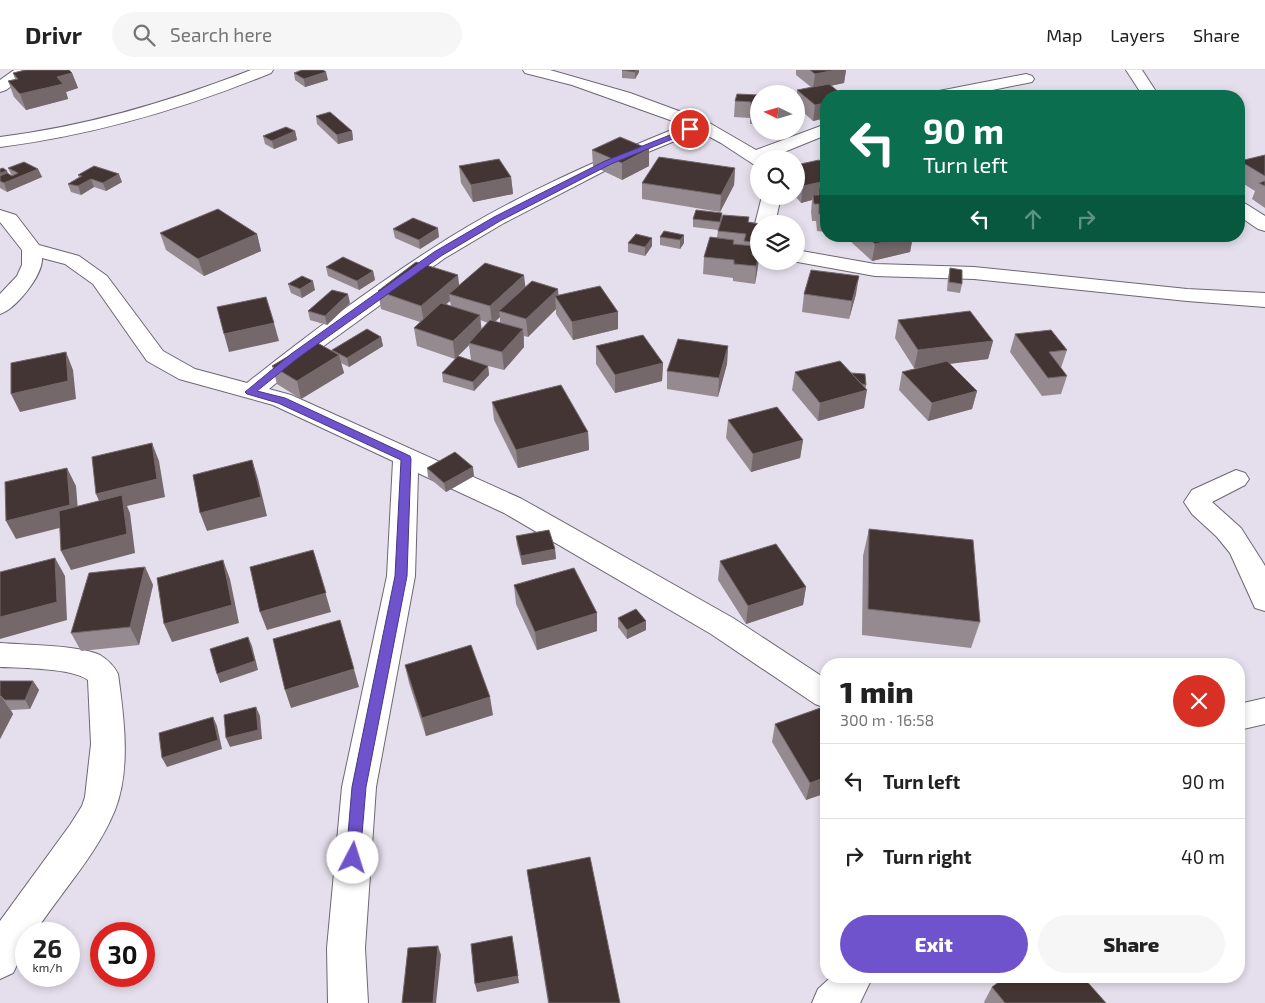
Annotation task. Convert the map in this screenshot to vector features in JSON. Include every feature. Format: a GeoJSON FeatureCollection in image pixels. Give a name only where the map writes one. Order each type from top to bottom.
{"type":"FeatureCollection","features":[{"type":"Feature","properties":{"kind":"street"},"geometry":{"type":"LineString","coordinates":[[0,87],[25,70]]}},
{"type":"Feature","properties":{"kind":"street"},"geometry":{"type":"LineString","coordinates":[[0,142],[110,124],[204,95],[265,70]]}},
{"type":"Feature","properties":{"kind":"street"},"geometry":{"type":"LineString","coordinates":[[531,70],[578,82],[700,125],[728,139],[750,153]]}},
{"type":"Feature","properties":{"kind":"street"},"geometry":{"type":"LineString","coordinates":[[1134,70],[1147,90]]}},
{"type":"Feature","properties":{"kind":"street"},"geometry":{"type":"LineString","coordinates":[[970,90],[1026,79]]}},
{"type":"Feature","properties":{"kind":"street"},"geometry":{"type":"LineString","coordinates":[[250,392],[295,356],[438,254],[497,219],[608,162],[700,125]]}},
{"type":"Feature","properties":{"kind":"street"},"geometry":{"type":"LineString","coordinates":[[776,150],[820,132]]}},
{"type":"Feature","properties":{"kind":"street"},"geometry":{"type":"LineString","coordinates":[[1245,212],[1265,224]]}},
{"type":"Feature","properties":{"kind":"street"},"geometry":{"type":"LineString","coordinates":[[0,216],[8,219],[32,250],[32,265],[26,278],[0,307]]}},
{"type":"Feature","properties":{"kind":"street"},"geometry":{"type":"LineString","coordinates":[[32,250],[72,260],[100,280],[155,356],[187,374],[282,400],[406,459],[513,506],[722,626],[820,691]]}},
{"type":"Feature","properties":{"kind":"street"},"geometry":{"type":"LineString","coordinates":[[805,258],[829,264],[875,270],[974,273],[1187,295],[1265,300]]}},
{"type":"Feature","properties":{"kind":"street"},"geometry":{"type":"LineString","coordinates":[[348,1003],[346,948],[359,787],[401,576],[406,459]]}},
{"type":"Feature","properties":{"kind":"street"},"geometry":{"type":"LineString","coordinates":[[1236,479],[1201,496],[1197,502],[1205,513],[1229,531],[1238,542],[1265,600]]}},
{"type":"Feature","properties":{"kind":"street"},"geometry":{"type":"LineString","coordinates":[[0,655],[46,658],[89,664],[103,674],[106,695],[106,779],[99,810],[65,863],[33,904],[0,960]]}},
{"type":"Feature","properties":{"kind":"street"},"geometry":{"type":"LineString","coordinates":[[1245,715],[1265,710]]}},
{"type":"Feature","properties":{"kind":"street"},"geometry":{"type":"LineString","coordinates":[[832,1003],[846,991],[850,983]]}},
{"type":"Feature","properties":{"kind":"building"},"geometry":{"type":"Polygon","coordinates":[[[25,70],[69,70],[72,73],[57,77],[63,84],[20,94],[8,81],[18,79],[13,73],[25,70]]]}},
{"type":"Feature","properties":{"kind":"building"},"geometry":{"type":"Polygon","coordinates":[[[302,70],[323,70],[326,72],[304,79],[294,73],[302,70]]]}},
{"type":"Feature","properties":{"kind":"building"},"geometry":{"type":"Polygon","coordinates":[[[810,70],[836,70],[815,74],[810,70]]]}},
{"type":"Feature","properties":{"kind":"building"},"geometry":{"type":"Polygon","coordinates":[[[829,84],[836,90],[820,90],[820,104],[815,105],[805,97],[805,88],[829,84]]]}},
{"type":"Feature","properties":{"kind":"building"},"geometry":{"type":"Polygon","coordinates":[[[737,94],[750,95],[750,102],[735,101],[737,94]]]}},
{"type":"Feature","properties":{"kind":"building"},"geometry":{"type":"Polygon","coordinates":[[[330,112],[352,131],[337,135],[316,116],[330,112]]]}},
{"type":"Feature","properties":{"kind":"building"},"geometry":{"type":"Polygon","coordinates":[[[286,127],[295,131],[272,141],[263,136],[286,127]]]}},
{"type":"Feature","properties":{"kind":"building"},"geometry":{"type":"Polygon","coordinates":[[[620,137],[649,149],[622,163],[592,150],[620,137]]]}},
{"type":"Feature","properties":{"kind":"building"},"geometry":{"type":"Polygon","coordinates":[[[1265,155],[1265,176],[1245,164],[1245,160],[1265,155]]]}},
{"type":"Feature","properties":{"kind":"building"},"geometry":{"type":"Polygon","coordinates":[[[659,157],[735,168],[721,195],[642,183],[659,157]]]}},
{"type":"Feature","properties":{"kind":"building"},"geometry":{"type":"Polygon","coordinates":[[[499,159],[511,177],[471,185],[459,166],[499,159]]]}},
{"type":"Feature","properties":{"kind":"building"},"geometry":{"type":"Polygon","coordinates":[[[820,161],[820,182],[805,186],[805,163],[820,161]]]}},
{"type":"Feature","properties":{"kind":"building"},"geometry":{"type":"Polygon","coordinates":[[[24,162],[38,169],[4,183],[0,181],[0,176],[7,173],[12,176],[18,173],[8,168],[24,162]]]}},
{"type":"Feature","properties":{"kind":"building"},"geometry":{"type":"Polygon","coordinates":[[[94,166],[119,174],[103,183],[91,179],[78,186],[68,184],[82,176],[78,175],[94,166]]]}},
{"type":"Feature","properties":{"kind":"building"},"geometry":{"type":"Polygon","coordinates":[[[3,168],[7,171],[0,173],[0,169],[3,168]]]}},
{"type":"Feature","properties":{"kind":"building"},"geometry":{"type":"Polygon","coordinates":[[[820,188],[820,214],[819,204],[814,204],[813,195],[819,195],[820,188]]]}},
{"type":"Feature","properties":{"kind":"building"},"geometry":{"type":"Polygon","coordinates":[[[218,209],[257,234],[198,259],[160,233],[218,209]]]}},
{"type":"Feature","properties":{"kind":"building"},"geometry":{"type":"Polygon","coordinates":[[[696,210],[722,213],[720,222],[693,219],[696,210]]]}},
{"type":"Feature","properties":{"kind":"building"},"geometry":{"type":"Polygon","coordinates":[[[723,215],[749,217],[750,242],[744,241],[746,234],[718,231],[723,215]]]}},
{"type":"Feature","properties":{"kind":"building"},"geometry":{"type":"Polygon","coordinates":[[[413,218],[438,228],[419,240],[393,229],[413,218]]]}},
{"type":"Feature","properties":{"kind":"building"},"geometry":{"type":"Polygon","coordinates":[[[664,231],[684,235],[680,240],[660,237],[664,231]]]}},
{"type":"Feature","properties":{"kind":"building"},"geometry":{"type":"Polygon","coordinates":[[[636,234],[652,238],[645,247],[628,243],[636,234]]]}},
{"type":"Feature","properties":{"kind":"building"},"geometry":{"type":"Polygon","coordinates":[[[710,237],[734,240],[733,244],[750,246],[750,265],[734,264],[734,260],[704,257],[710,237]]]}},
{"type":"Feature","properties":{"kind":"building"},"geometry":{"type":"Polygon","coordinates":[[[343,257],[373,271],[357,281],[326,267],[343,257]]]}},
{"type":"Feature","properties":{"kind":"building"},"geometry":{"type":"Polygon","coordinates":[[[416,262],[458,275],[421,306],[378,291],[416,262]]]}},
{"type":"Feature","properties":{"kind":"building"},"geometry":{"type":"Polygon","coordinates":[[[485,263],[524,275],[490,306],[449,294],[485,263]]]}},
{"type":"Feature","properties":{"kind":"building"},"geometry":{"type":"Polygon","coordinates":[[[950,268],[962,270],[962,284],[949,282],[950,268]]]}},
{"type":"Feature","properties":{"kind":"building"},"geometry":{"type":"Polygon","coordinates":[[[811,270],[859,276],[852,301],[804,294],[811,270]]]}},
{"type":"Feature","properties":{"kind":"building"},"geometry":{"type":"Polygon","coordinates":[[[302,276],[313,281],[300,289],[288,284],[302,276]]]}},
{"type":"Feature","properties":{"kind":"building"},"geometry":{"type":"Polygon","coordinates":[[[532,281],[558,289],[526,319],[499,311],[532,281]]]}},
{"type":"Feature","properties":{"kind":"building"},"geometry":{"type":"Polygon","coordinates":[[[600,286],[618,312],[572,322],[555,296],[600,286]]]}},
{"type":"Feature","properties":{"kind":"building"},"geometry":{"type":"Polygon","coordinates":[[[332,290],[348,294],[325,316],[308,311],[332,290]]]}},
{"type":"Feature","properties":{"kind":"building"},"geometry":{"type":"Polygon","coordinates":[[[266,297],[274,323],[224,334],[217,307],[266,297]]]}},
{"type":"Feature","properties":{"kind":"building"},"geometry":{"type":"Polygon","coordinates":[[[441,303],[480,315],[453,341],[414,328],[441,303]]]}},
{"type":"Feature","properties":{"kind":"building"},"geometry":{"type":"Polygon","coordinates":[[[970,311],[993,341],[918,350],[898,320],[970,311]]]}},
{"type":"Feature","properties":{"kind":"building"},"geometry":{"type":"Polygon","coordinates":[[[490,320],[523,329],[502,352],[469,343],[490,320]]]}},
{"type":"Feature","properties":{"kind":"building"},"geometry":{"type":"Polygon","coordinates":[[[367,329],[381,337],[347,358],[332,350],[367,329]]]}},
{"type":"Feature","properties":{"kind":"building"},"geometry":{"type":"Polygon","coordinates":[[[1051,330],[1067,350],[1049,352],[1067,376],[1048,378],[1015,334],[1051,330]]]}},
{"type":"Feature","properties":{"kind":"building"},"geometry":{"type":"Polygon","coordinates":[[[643,335],[663,363],[615,375],[596,346],[643,335]]]}},
{"type":"Feature","properties":{"kind":"building"},"geometry":{"type":"Polygon","coordinates":[[[678,339],[728,346],[719,378],[667,371],[678,339]]]}},
{"type":"Feature","properties":{"kind":"building"},"geometry":{"type":"Polygon","coordinates":[[[314,341],[339,355],[297,381],[272,366],[314,341]]]}},
{"type":"Feature","properties":{"kind":"building"},"geometry":{"type":"Polygon","coordinates":[[[66,352],[68,381],[11,394],[11,363],[66,352]]]}},
{"type":"Feature","properties":{"kind":"building"},"geometry":{"type":"Polygon","coordinates":[[[458,356],[488,366],[473,382],[442,373],[458,356]]]}},
{"type":"Feature","properties":{"kind":"building"},"geometry":{"type":"Polygon","coordinates":[[[840,361],[867,390],[820,403],[795,372],[840,361]]]}},
{"type":"Feature","properties":{"kind":"building"},"geometry":{"type":"Polygon","coordinates":[[[947,361],[977,391],[932,403],[902,372],[947,361]]]}},
{"type":"Feature","properties":{"kind":"building"},"geometry":{"type":"Polygon","coordinates":[[[851,373],[865,374],[866,385],[862,384],[851,373]]]}},
{"type":"Feature","properties":{"kind":"building"},"geometry":{"type":"Polygon","coordinates":[[[561,385],[588,432],[516,450],[492,402],[561,385]]]}},
{"type":"Feature","properties":{"kind":"building"},"geometry":{"type":"Polygon","coordinates":[[[777,407],[803,440],[753,454],[728,420],[777,407]]]}},
{"type":"Feature","properties":{"kind":"building"},"geometry":{"type":"Polygon","coordinates":[[[152,443],[157,479],[96,494],[92,457],[152,443]]]}},
{"type":"Feature","properties":{"kind":"building"},"geometry":{"type":"Polygon","coordinates":[[[455,452],[473,467],[444,483],[427,468],[455,452]]]}},
{"type":"Feature","properties":{"kind":"building"},"geometry":{"type":"Polygon","coordinates":[[[252,460],[261,497],[200,513],[193,475],[252,460]]]}},
{"type":"Feature","properties":{"kind":"building"},"geometry":{"type":"Polygon","coordinates":[[[67,468],[70,505],[6,521],[5,482],[67,468]]]}},
{"type":"Feature","properties":{"kind":"building"},"geometry":{"type":"Polygon","coordinates":[[[122,495],[127,534],[61,551],[59,511],[122,495]]]}},
{"type":"Feature","properties":{"kind":"building"},"geometry":{"type":"Polygon","coordinates":[[[869,529],[973,540],[980,622],[868,609],[869,529]]]}},
{"type":"Feature","properties":{"kind":"building"},"geometry":{"type":"Polygon","coordinates":[[[549,530],[555,549],[521,556],[516,536],[549,530]]]}},
{"type":"Feature","properties":{"kind":"building"},"geometry":{"type":"Polygon","coordinates":[[[776,544],[806,587],[748,606],[720,561],[776,544]]]}},
{"type":"Feature","properties":{"kind":"building"},"geometry":{"type":"Polygon","coordinates":[[[313,550],[326,593],[260,612],[250,567],[313,550]]]}},
{"type":"Feature","properties":{"kind":"building"},"geometry":{"type":"Polygon","coordinates":[[[55,558],[57,602],[0,617],[0,572],[55,558]]]}},
{"type":"Feature","properties":{"kind":"building"},"geometry":{"type":"Polygon","coordinates":[[[223,560],[232,605],[164,624],[157,578],[223,560]]]}},
{"type":"Feature","properties":{"kind":"building"},"geometry":{"type":"Polygon","coordinates":[[[145,567],[130,627],[71,633],[89,573],[145,567]]]}},
{"type":"Feature","properties":{"kind":"building"},"geometry":{"type":"Polygon","coordinates":[[[574,568],[597,613],[535,632],[514,585],[574,568]]]}},
{"type":"Feature","properties":{"kind":"building"},"geometry":{"type":"Polygon","coordinates":[[[636,609],[646,621],[627,630],[618,618],[636,609]]]}},
{"type":"Feature","properties":{"kind":"building"},"geometry":{"type":"Polygon","coordinates":[[[340,620],[354,669],[285,690],[273,639],[340,620]]]}},
{"type":"Feature","properties":{"kind":"building"},"geometry":{"type":"Polygon","coordinates":[[[248,637],[255,661],[217,674],[210,649],[248,637]]]}},
{"type":"Feature","properties":{"kind":"building"},"geometry":{"type":"Polygon","coordinates":[[[471,645],[490,697],[422,718],[405,665],[471,645]]]}},
{"type":"Feature","properties":{"kind":"building"},"geometry":{"type":"Polygon","coordinates":[[[0,681],[33,681],[25,700],[5,700],[0,696],[0,681]]]}},
{"type":"Feature","properties":{"kind":"building"},"geometry":{"type":"Polygon","coordinates":[[[256,707],[258,730],[226,738],[224,715],[256,707]]]}},
{"type":"Feature","properties":{"kind":"building"},"geometry":{"type":"Polygon","coordinates":[[[820,708],[820,779],[810,783],[775,724],[820,708]]]}},
{"type":"Feature","properties":{"kind":"building"},"geometry":{"type":"Polygon","coordinates":[[[213,717],[218,740],[162,758],[159,733],[213,717]]]}},
{"type":"Feature","properties":{"kind":"building"},"geometry":{"type":"Polygon","coordinates":[[[590,857],[620,1003],[549,1003],[527,870],[590,857]]]}},
{"type":"Feature","properties":{"kind":"building"},"geometry":{"type":"Polygon","coordinates":[[[512,936],[518,976],[475,984],[471,944],[512,936]]]}},
{"type":"Feature","properties":{"kind":"building"},"geometry":{"type":"Polygon","coordinates":[[[438,946],[433,1003],[402,1003],[408,948],[438,946]]]}},
{"type":"Feature","properties":{"kind":"building"},"geometry":{"type":"Polygon","coordinates":[[[997,983],[1088,983],[1106,1003],[1005,1003],[992,987],[997,983]]]}},
{"type":"Feature","properties":{"kind":"route"},"geometry":{"type":"LineString","coordinates":[[353,858],[359,787],[401,576],[406,459],[282,400],[250,392],[353,313],[438,254],[497,219],[608,162],[690,129]]}}]}
